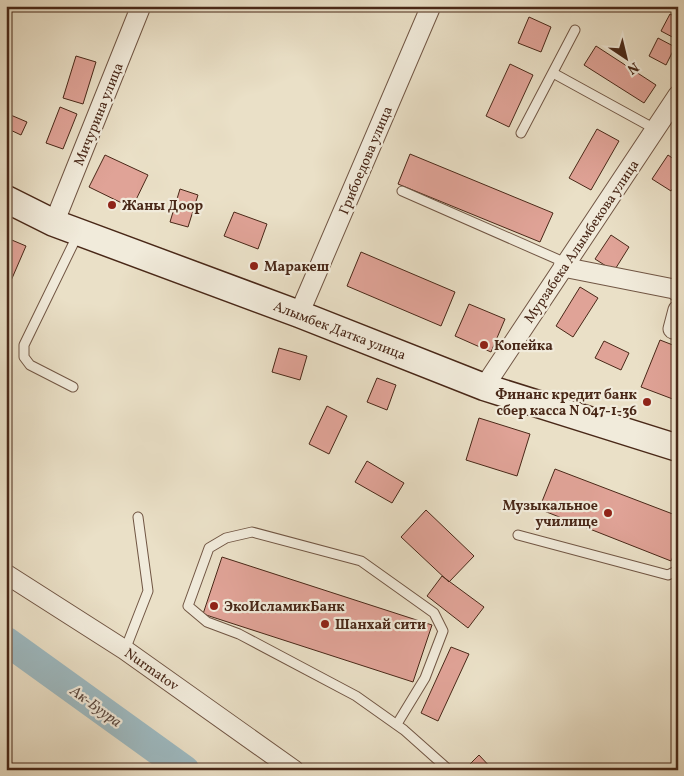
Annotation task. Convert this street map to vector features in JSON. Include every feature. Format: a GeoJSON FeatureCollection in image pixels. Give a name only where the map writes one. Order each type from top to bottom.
{"type":"FeatureCollection","features":[{"type":"Feature","properties":{"kind":"main road","name":"Алымбек Датка улица"},"geometry":{"type":"LineString","coordinates":[[6,199],[54,223],[299,314],[484,387],[678,448]]}},
{"type":"Feature","properties":{"kind":"street","name":"Мичурина улица"},"geometry":{"type":"LineString","coordinates":[[54,223],[141,6]]}},
{"type":"Feature","properties":{"kind":"street","name":"Грибоедова улица"},"geometry":{"type":"LineString","coordinates":[[299,314],[432,6]]}},
{"type":"Feature","properties":{"kind":"street","name":"Мурзабека Алымбекова улица"},"geometry":{"type":"LineString","coordinates":[[484,387],[678,95]]}},
{"type":"Feature","properties":{"kind":"street"},"geometry":{"type":"LineString","coordinates":[[565,265],[674,289],[678,292]]}},
{"type":"Feature","properties":{"kind":"street"},"geometry":{"type":"LineString","coordinates":[[672,329],[678,310]]}},
{"type":"Feature","properties":{"kind":"street","name":"Nurmatov"},"geometry":{"type":"LineString","coordinates":[[6,574],[125,650],[294,770]]}},
{"type":"Feature","properties":{"kind":"lane"},"geometry":{"type":"LineString","coordinates":[[521,133],[575,30]]}},
{"type":"Feature","properties":{"kind":"lane"},"geometry":{"type":"LineString","coordinates":[[553,73],[655,129]]}},
{"type":"Feature","properties":{"kind":"lane"},"geometry":{"type":"LineString","coordinates":[[402,190],[565,265]]}},
{"type":"Feature","properties":{"kind":"lane"},"geometry":{"type":"LineString","coordinates":[[73,387],[30,365],[24,357],[24,345],[79,232]]}},
{"type":"Feature","properties":{"kind":"lane"},"geometry":{"type":"LineString","coordinates":[[125,650],[148,591],[138,517]]}},
{"type":"Feature","properties":{"kind":"lane"},"geometry":{"type":"LineString","coordinates":[[396,724],[425,678],[443,631],[434,613],[361,561],[252,532],[226,538],[209,548],[188,606],[207,622],[239,634],[356,696],[396,724],[449,770]]}},
{"type":"Feature","properties":{"kind":"lane"},"geometry":{"type":"LineString","coordinates":[[518,535],[668,575],[678,570]]}},
{"type":"Feature","properties":{"kind":"building"},"geometry":{"type":"Polygon","coordinates":[[[670,14],[678,18],[678,40],[661,31],[670,14]]]}},
{"type":"Feature","properties":{"kind":"building"},"geometry":{"type":"Polygon","coordinates":[[[529,17],[551,27],[541,52],[518,43],[529,17]]]}},
{"type":"Feature","properties":{"kind":"building"},"geometry":{"type":"Polygon","coordinates":[[[658,38],[675,47],[666,65],[649,56],[658,38]]]}},
{"type":"Feature","properties":{"kind":"building"},"geometry":{"type":"Polygon","coordinates":[[[596,46],[656,85],[644,103],[584,65],[596,46]]]}},
{"type":"Feature","properties":{"kind":"building"},"geometry":{"type":"Polygon","coordinates":[[[76,56],[96,62],[83,104],[63,98],[76,56]]]}},
{"type":"Feature","properties":{"kind":"building"},"geometry":{"type":"Polygon","coordinates":[[[510,64],[533,75],[509,127],[486,116],[510,64]]]}},
{"type":"Feature","properties":{"kind":"building"},"geometry":{"type":"Polygon","coordinates":[[[60,107],[77,114],[63,149],[46,143],[60,107]]]}},
{"type":"Feature","properties":{"kind":"building"},"geometry":{"type":"Polygon","coordinates":[[[6,113],[27,122],[21,135],[6,128],[6,113]]]}},
{"type":"Feature","properties":{"kind":"building"},"geometry":{"type":"Polygon","coordinates":[[[597,129],[619,141],[591,190],[569,178],[597,129]]]}},
{"type":"Feature","properties":{"kind":"building"},"geometry":{"type":"Polygon","coordinates":[[[410,154],[553,213],[540,242],[398,184],[410,154]]]}},
{"type":"Feature","properties":{"kind":"building"},"geometry":{"type":"Polygon","coordinates":[[[105,155],[148,175],[132,208],[89,187],[105,155]]]}},
{"type":"Feature","properties":{"kind":"building"},"geometry":{"type":"Polygon","coordinates":[[[668,155],[678,162],[678,180],[671,191],[652,179],[668,155]]]}},
{"type":"Feature","properties":{"kind":"building"},"geometry":{"type":"Polygon","coordinates":[[[180,189],[198,195],[188,227],[170,222],[180,189]]]}},
{"type":"Feature","properties":{"kind":"building"},"geometry":{"type":"Polygon","coordinates":[[[234,212],[267,224],[258,249],[224,236],[234,212]]]}},
{"type":"Feature","properties":{"kind":"building"},"geometry":{"type":"Polygon","coordinates":[[[611,235],[629,247],[614,271],[595,259],[611,235]]]}},
{"type":"Feature","properties":{"kind":"building"},"geometry":{"type":"Polygon","coordinates":[[[7,238],[26,246],[10,283],[6,281],[7,238]]]}},
{"type":"Feature","properties":{"kind":"building"},"geometry":{"type":"Polygon","coordinates":[[[361,252],[455,292],[441,326],[347,286],[361,252]]]}},
{"type":"Feature","properties":{"kind":"building"},"geometry":{"type":"Polygon","coordinates":[[[580,287],[598,298],[573,337],[556,326],[580,287]]]}},
{"type":"Feature","properties":{"kind":"building"},"geometry":{"type":"Polygon","coordinates":[[[469,304],[505,319],[491,352],[455,336],[469,304]]]}},
{"type":"Feature","properties":{"kind":"building"},"geometry":{"type":"Polygon","coordinates":[[[660,340],[678,347],[678,401],[641,387],[660,340]]]}},
{"type":"Feature","properties":{"kind":"building"},"geometry":{"type":"Polygon","coordinates":[[[604,341],[629,353],[621,370],[595,358],[604,341]]]}},
{"type":"Feature","properties":{"kind":"building"},"geometry":{"type":"Polygon","coordinates":[[[279,348],[307,356],[300,380],[272,372],[279,348]]]}},
{"type":"Feature","properties":{"kind":"building"},"geometry":{"type":"Polygon","coordinates":[[[377,378],[396,385],[387,410],[367,402],[377,378]]]}},
{"type":"Feature","properties":{"kind":"building"},"geometry":{"type":"Polygon","coordinates":[[[327,406],[347,416],[329,454],[309,444],[327,406]]]}},
{"type":"Feature","properties":{"kind":"building"},"geometry":{"type":"Polygon","coordinates":[[[479,418],[530,434],[517,476],[466,460],[479,418]]]}},
{"type":"Feature","properties":{"kind":"building"},"geometry":{"type":"Polygon","coordinates":[[[367,461],[404,483],[392,503],[355,482],[367,461]]]}},
{"type":"Feature","properties":{"kind":"building","name":"Музыкальное училище"},"geometry":{"type":"Polygon","coordinates":[[[555,469],[678,516],[678,544],[671,561],[539,509],[555,469]]]}},
{"type":"Feature","properties":{"kind":"building"},"geometry":{"type":"Polygon","coordinates":[[[426,510],[474,556],[449,582],[401,537],[426,510]]]}},
{"type":"Feature","properties":{"kind":"building"},"geometry":{"type":"Polygon","coordinates":[[[222,557],[432,625],[413,682],[203,614],[222,557]]]}},
{"type":"Feature","properties":{"kind":"building"},"geometry":{"type":"Polygon","coordinates":[[[442,576],[484,607],[468,628],[427,596],[442,576]]]}},
{"type":"Feature","properties":{"kind":"building"},"geometry":{"type":"Polygon","coordinates":[[[451,647],[469,654],[438,721],[421,713],[451,647]]]}},
{"type":"Feature","properties":{"kind":"building"},"geometry":{"type":"Polygon","coordinates":[[[479,755],[493,770],[464,770],[479,755]]]}},
{"type":"Feature","properties":{"kind":"waterway","name":"Ак-Буура"},"geometry":{"type":"LineString","coordinates":[[6,641],[185,770]]}},
{"type":"Feature","properties":{"kind":"place","name":"Жаны Доор"},"geometry":{"type":"Point","coordinates":[112,205]}},
{"type":"Feature","properties":{"kind":"place","name":"Маракеш"},"geometry":{"type":"Point","coordinates":[254,266]}},
{"type":"Feature","properties":{"kind":"place","name":"Копейка"},"geometry":{"type":"Point","coordinates":[484,345]}},
{"type":"Feature","properties":{"kind":"place","name":"Финанс кредит банк сбер касса N 047-1-36"},"geometry":{"type":"Point","coordinates":[647,402]}},
{"type":"Feature","properties":{"kind":"place","name":"Музыкальное училище"},"geometry":{"type":"Point","coordinates":[608,513]}},
{"type":"Feature","properties":{"kind":"place","name":"ЭкоИсламикБанк"},"geometry":{"type":"Point","coordinates":[214,606]}},
{"type":"Feature","properties":{"kind":"place","name":"Шанхай сити"},"geometry":{"type":"Point","coordinates":[325,624]}}]}
